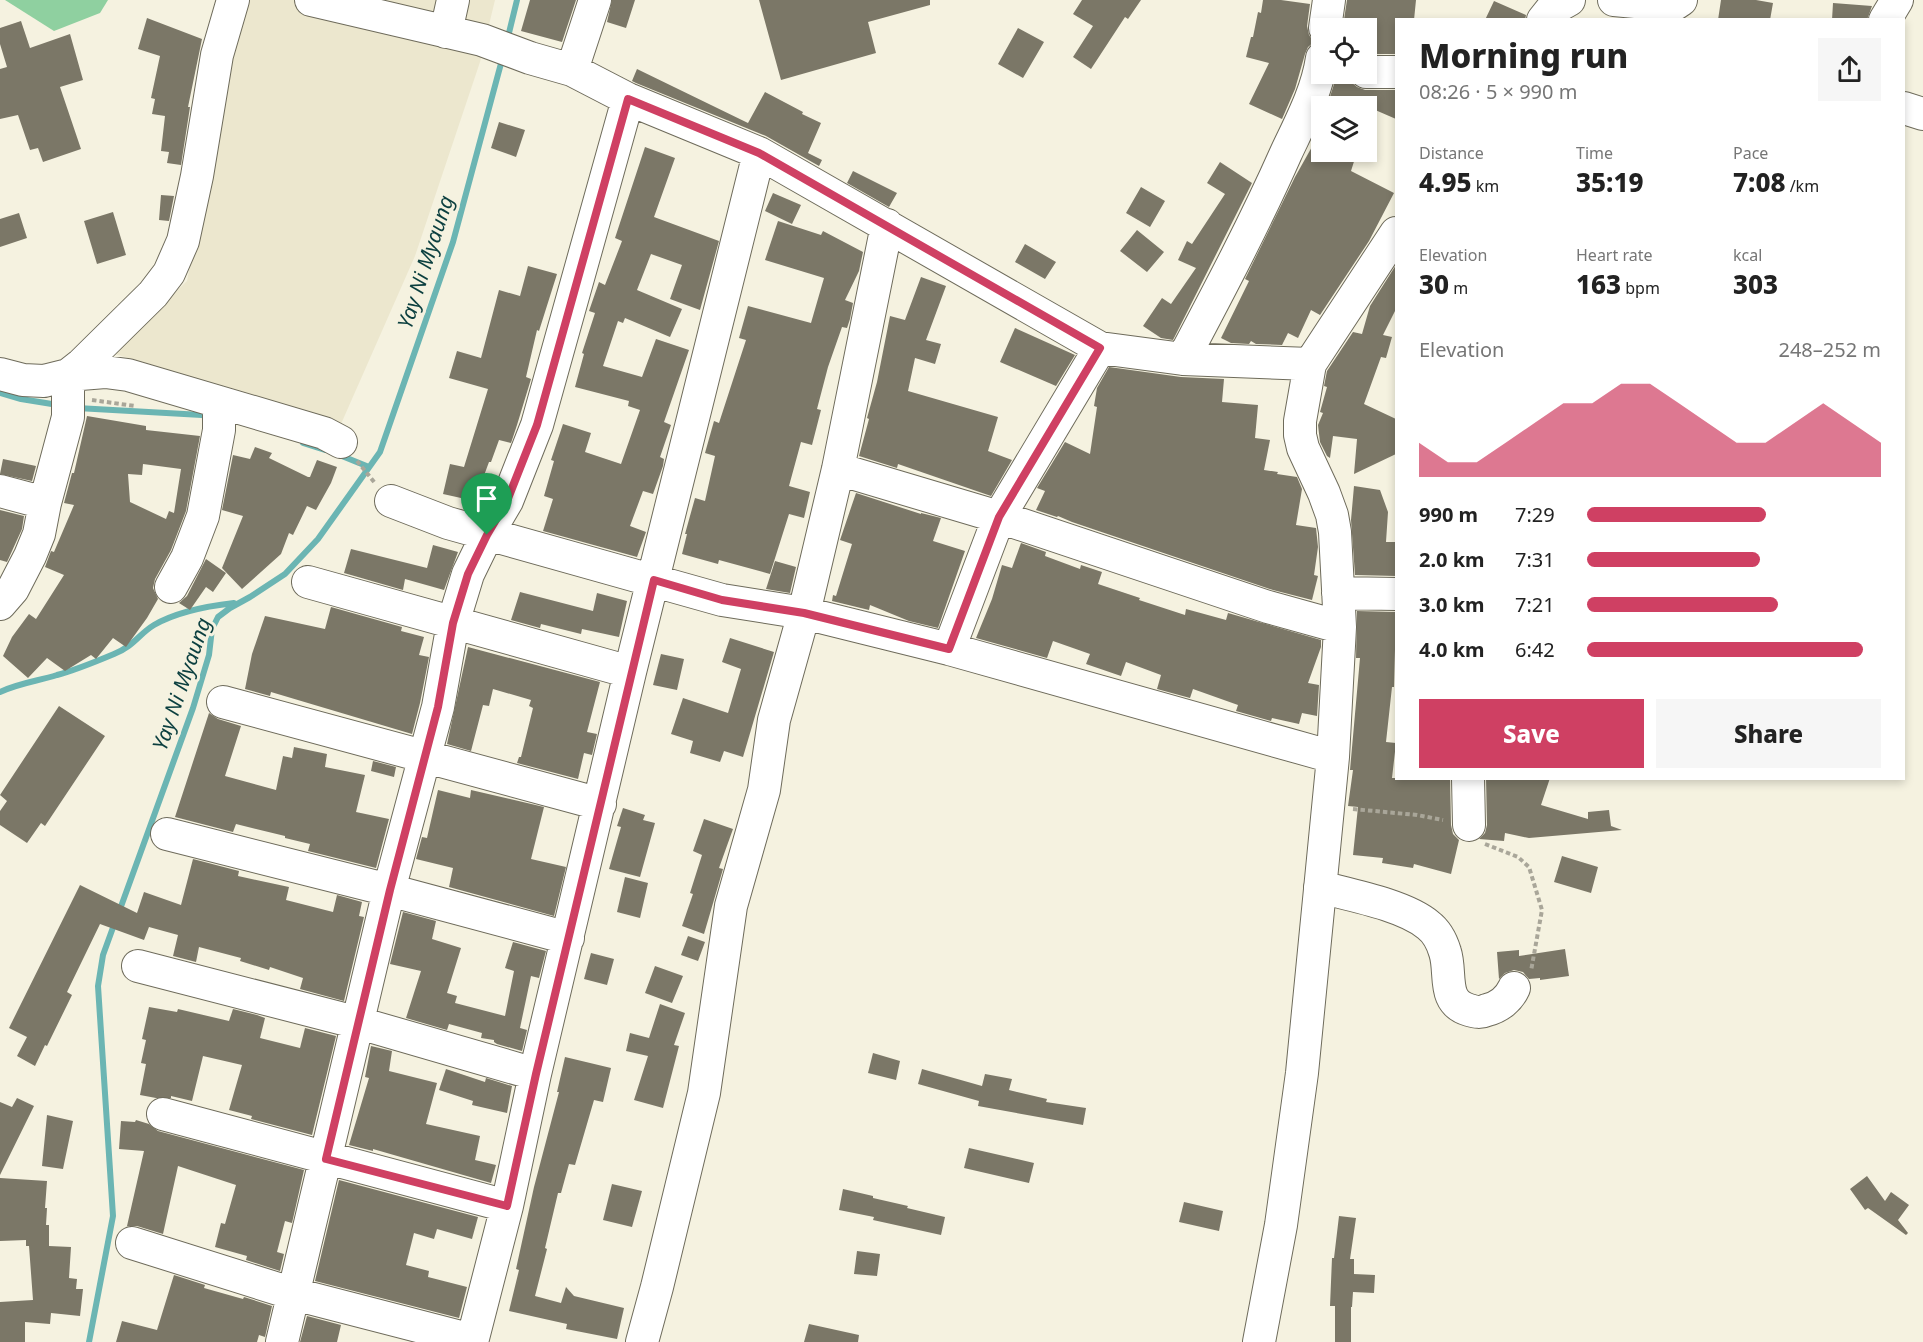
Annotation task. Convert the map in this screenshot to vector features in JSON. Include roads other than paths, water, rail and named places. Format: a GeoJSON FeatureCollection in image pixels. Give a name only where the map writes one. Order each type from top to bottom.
{"type":"FeatureCollection","features":[{"type":"Feature","properties":{"kind":"street"},"geometry":{"type":"LineString","coordinates":[[0,604],[13,589],[11,569],[39,534],[69,398],[169,273],[183,241],[197,176],[217,55],[233,0]]}},
{"type":"Feature","properties":{"kind":"street"},"geometry":{"type":"LineString","coordinates":[[311,0],[482,40],[530,58],[572,70],[628,99],[759,153],[1100,348],[1183,359],[1310,364]]}},
{"type":"Feature","properties":{"kind":"street"},"geometry":{"type":"LineString","coordinates":[[446,32],[453,0]]}},
{"type":"Feature","properties":{"kind":"street"},"geometry":{"type":"LineString","coordinates":[[572,70],[595,0]]}},
{"type":"Feature","properties":{"kind":"street"},"geometry":{"type":"LineString","coordinates":[[1326,18],[1329,0]]}},
{"type":"Feature","properties":{"kind":"street"},"geometry":{"type":"LineString","coordinates":[[1614,0],[1677,8]]}},
{"type":"Feature","properties":{"kind":"street"},"geometry":{"type":"LineString","coordinates":[[1886,18],[1897,0]]}},
{"type":"Feature","properties":{"kind":"street"},"geometry":{"type":"LineString","coordinates":[[1377,72],[1395,72]]}},
{"type":"Feature","properties":{"kind":"street"},"geometry":{"type":"LineString","coordinates":[[1183,359],[1254,224],[1308,106],[1316,84]]}},
{"type":"Feature","properties":{"kind":"street"},"geometry":{"type":"LineString","coordinates":[[282,1342],[390,890],[438,707],[453,623],[468,574],[507,501],[537,425],[628,99]]}},
{"type":"Feature","properties":{"kind":"street"},"geometry":{"type":"LineString","coordinates":[[1905,108],[1923,114]]}},
{"type":"Feature","properties":{"kind":"street"},"geometry":{"type":"LineString","coordinates":[[132,1243],[294,1294],[472,1341],[507,1206],[630,672],[759,153]]}},
{"type":"Feature","properties":{"kind":"street"},"geometry":{"type":"LineString","coordinates":[[642,1342],[704,1093],[731,906],[764,790],[774,720],[804,613],[838,469],[887,225]]}},
{"type":"Feature","properties":{"kind":"street"},"geometry":{"type":"LineString","coordinates":[[1259,1342],[1281,1225],[1302,1073],[1333,757],[1340,627],[1332,515],[1303,448],[1300,421],[1310,364],[1395,235]]}},
{"type":"Feature","properties":{"kind":"street"},"geometry":{"type":"LineString","coordinates":[[949,649],[999,517],[1100,348]]}},
{"type":"Feature","properties":{"kind":"street"},"geometry":{"type":"LineString","coordinates":[[69,398],[105,372],[128,375],[219,416],[324,433],[341,442]]}},
{"type":"Feature","properties":{"kind":"street"},"geometry":{"type":"LineString","coordinates":[[0,374],[23,380],[44,381],[69,398]]}},
{"type":"Feature","properties":{"kind":"street"},"geometry":{"type":"LineString","coordinates":[[171,587],[187,558],[203,516],[219,416]]}},
{"type":"Feature","properties":{"kind":"street"},"geometry":{"type":"LineString","coordinates":[[838,469],[999,517],[1268,608],[1340,627]]}},
{"type":"Feature","properties":{"kind":"street"},"geometry":{"type":"LineString","coordinates":[[0,491],[45,503]]}},
{"type":"Feature","properties":{"kind":"street"},"geometry":{"type":"LineString","coordinates":[[391,501],[448,524],[722,600],[804,613],[949,649],[1333,757]]}},
{"type":"Feature","properties":{"kind":"street"},"geometry":{"type":"LineString","coordinates":[[308,582],[630,672]]}},
{"type":"Feature","properties":{"kind":"street"},"geometry":{"type":"LineString","coordinates":[[1338,593],[1395,594]]}},
{"type":"Feature","properties":{"kind":"street"},"geometry":{"type":"LineString","coordinates":[[224,702],[600,804]]}},
{"type":"Feature","properties":{"kind":"street"},"geometry":{"type":"LineString","coordinates":[[1468,780],[1469,825]]}},
{"type":"Feature","properties":{"kind":"street"},"geometry":{"type":"LineString","coordinates":[[167,834],[568,938]]}},
{"type":"Feature","properties":{"kind":"street"},"geometry":{"type":"LineString","coordinates":[[1320,887],[1409,914],[1428,925],[1440,939],[1445,951],[1448,963],[1448,983],[1454,1002],[1462,1008],[1478,1013],[1490,1010],[1510,996],[1514,988]]}},
{"type":"Feature","properties":{"kind":"street"},"geometry":{"type":"LineString","coordinates":[[138,966],[359,1023],[536,1074]]}},
{"type":"Feature","properties":{"kind":"street"},"geometry":{"type":"LineString","coordinates":[[163,1114],[507,1206]]}},
{"type":"Feature","properties":{"kind":"waterway","name":"Yay Ni Myaung"},"geometry":{"type":"LineString","coordinates":[[507,41],[517,0]]}},
{"type":"Feature","properties":{"kind":"waterway","name":"Yay Ni Myaung"},"geometry":{"type":"LineString","coordinates":[[119,912],[193,708],[209,655],[212,629],[218,617],[285,574],[318,539],[380,452],[453,242],[503,56]]}},
{"type":"Feature","properties":{"kind":"waterway"},"geometry":{"type":"LineString","coordinates":[[0,393],[58,405]]}},
{"type":"Feature","properties":{"kind":"waterway"},"geometry":{"type":"LineString","coordinates":[[77,408],[210,417]]}},
{"type":"Feature","properties":{"kind":"waterway"},"geometry":{"type":"LineString","coordinates":[[303,443],[325,450]]}},
{"type":"Feature","properties":{"kind":"waterway"},"geometry":{"type":"LineString","coordinates":[[337,454],[369,467]]}},
{"type":"Feature","properties":{"kind":"waterway"},"geometry":{"type":"LineString","coordinates":[[0,692],[71,671],[114,654],[127,647],[154,625],[173,616],[234,603]]}},
{"type":"Feature","properties":{"kind":"waterway","name":"Yay Ni Myaung"},"geometry":{"type":"LineString","coordinates":[[89,1342],[113,1216],[98,986],[103,955],[115,922]]}}]}
